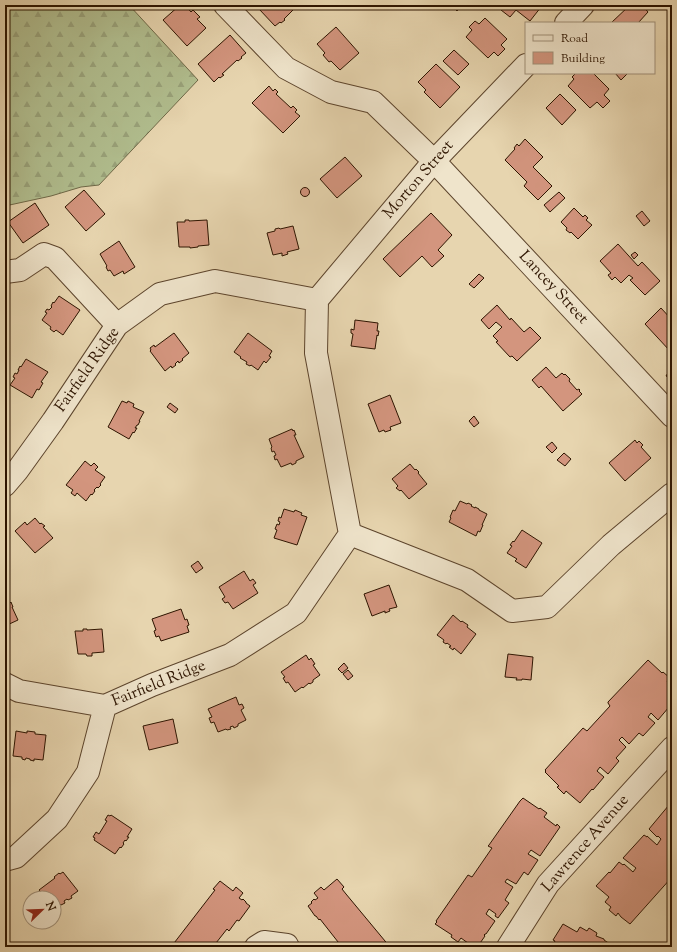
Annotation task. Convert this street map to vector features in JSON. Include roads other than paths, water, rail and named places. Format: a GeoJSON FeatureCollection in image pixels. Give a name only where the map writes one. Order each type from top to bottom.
{"type":"FeatureCollection","features":[{"type":"Feature","properties":{"kind":"street","name":"Lancey Street"},"geometry":{"type":"LineString","coordinates":[[225,5],[286,68],[331,92],[373,102],[434,161],[672,416]]}},
{"type":"Feature","properties":{"kind":"street"},"geometry":{"type":"LineString","coordinates":[[567,22],[584,5]]}},
{"type":"Feature","properties":{"kind":"street","name":"Morton Street"},"geometry":{"type":"LineString","coordinates":[[317,300],[434,161],[525,66]]}},
{"type":"Feature","properties":{"kind":"street"},"geometry":{"type":"LineString","coordinates":[[5,272],[20,270],[44,254],[55,258],[117,325]]}},
{"type":"Feature","properties":{"kind":"street","name":"Fairfield Ridge"},"geometry":{"type":"LineString","coordinates":[[5,486],[53,421],[117,325],[160,294],[215,281],[317,300]]}},
{"type":"Feature","properties":{"kind":"street"},"geometry":{"type":"LineString","coordinates":[[317,300],[316,353],[350,534],[467,580],[512,611],[547,607],[611,545],[672,494]]}},
{"type":"Feature","properties":{"kind":"street","name":"Fairfield Ridge"},"geometry":{"type":"LineString","coordinates":[[5,684],[19,691],[105,706],[152,685],[230,655],[296,613],[350,534]]}},
{"type":"Feature","properties":{"kind":"street","name":"Fairfield Ridge"},"geometry":{"type":"LineString","coordinates":[[5,860],[16,857],[57,819],[88,772],[105,706]]}},
{"type":"Feature","properties":{"kind":"street","name":"Lawrence Avenue"},"geometry":{"type":"LineString","coordinates":[[508,947],[548,884],[672,748]]}},
{"type":"Feature","properties":{"kind":"street"},"geometry":{"type":"LineString","coordinates":[[256,947],[264,942],[287,945],[288,947]]}}]}
